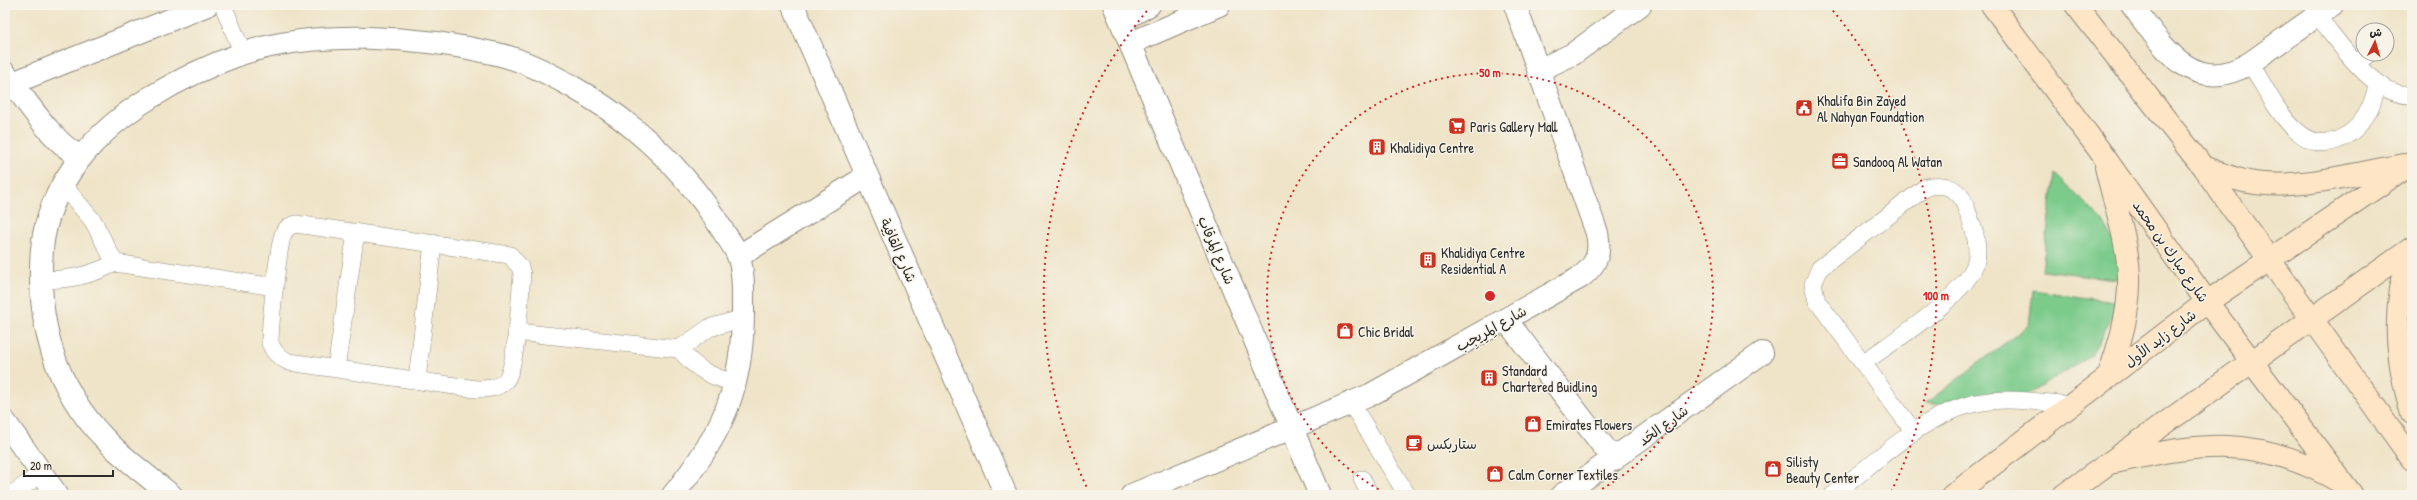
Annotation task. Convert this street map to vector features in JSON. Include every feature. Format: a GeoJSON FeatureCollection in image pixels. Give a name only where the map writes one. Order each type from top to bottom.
{"type":"FeatureCollection","features":[{"type":"Feature","properties":{"kind":"main road","name":"شارع مبارك بن محمد"},"geometry":{"type":"LineString","coordinates":[[1992,5],[2103,156],[2207,302],[2254,362],[2348,490]]}},
{"type":"Feature","properties":{"kind":"main road"},"geometry":{"type":"LineString","coordinates":[[2076,5],[2203,167],[2269,259],[2310,320],[2412,459]]}},
{"type":"Feature","properties":{"kind":"main road"},"geometry":{"type":"LineString","coordinates":[[2103,156],[2124,246],[2129,276],[2129,295],[2121,338],[2108,378]]}},
{"type":"Feature","properties":{"kind":"main road"},"geometry":{"type":"LineString","coordinates":[[2203,167],[2232,179],[2273,185],[2311,182],[2412,163]]}},
{"type":"Feature","properties":{"kind":"main road","name":"شارع زايد الأول"},"geometry":{"type":"LineString","coordinates":[[1953,495],[2074,405],[2207,302],[2412,163]]}},
{"type":"Feature","properties":{"kind":"main road"},"geometry":{"type":"LineString","coordinates":[[2064,495],[2106,464],[2254,362],[2310,320],[2412,248]]}},
{"type":"Feature","properties":{"kind":"main road"},"geometry":{"type":"LineString","coordinates":[[2412,248],[2404,270],[2399,295],[2396,330],[2405,388],[2412,413]]}},
{"type":"Feature","properties":{"kind":"main road"},"geometry":{"type":"LineString","coordinates":[[2106,464],[2165,451],[2209,446],[2246,448],[2282,456],[2311,466],[2348,490]]}},
{"type":"Feature","properties":{"kind":"street"},"geometry":{"type":"LineString","coordinates":[[81,157],[62,144],[9,78],[207,5]]}},
{"type":"Feature","properties":{"kind":"street","name":"شارع القافِية"},"geometry":{"type":"LineString","coordinates":[[793,5],[1006,495]]}},
{"type":"Feature","properties":{"kind":"street"},"geometry":{"type":"LineString","coordinates":[[1117,13],[1149,5]]}},
{"type":"Feature","properties":{"kind":"street"},"geometry":{"type":"LineString","coordinates":[[1131,43],[1219,5]]}},
{"type":"Feature","properties":{"kind":"street","name":"شارع المِرِيجِب"},"geometry":{"type":"LineString","coordinates":[[1132,495],[1351,403],[1506,320],[1581,277],[1592,268],[1598,258],[1600,246],[1595,225],[1515,5]]}},
{"type":"Feature","properties":{"kind":"street"},"geometry":{"type":"LineString","coordinates":[[1539,70],[1573,54],[1640,5]]}},
{"type":"Feature","properties":{"kind":"street"},"geometry":{"type":"LineString","coordinates":[[2132,5],[2174,58],[2187,68],[2202,73],[2218,74],[2240,69],[2325,10]]}},
{"type":"Feature","properties":{"kind":"street","name":"شارع المِرقاب"},"geometry":{"type":"LineString","coordinates":[[1117,13],[1131,43],[1320,495]]}},
{"type":"Feature","properties":{"kind":"street"},"geometry":{"type":"LineString","coordinates":[[171,495],[104,438],[80,408],[62,379],[46,334],[39,280],[43,242],[49,216],[63,185],[81,157],[123,114],[179,80],[243,54],[308,41],[373,37],[439,44],[500,54],[555,78],[619,116],[658,149],[705,201],[739,256],[743,290],[744,318],[741,359],[736,383],[724,416],[701,460],[673,495]]}},
{"type":"Feature","properties":{"kind":"street"},"geometry":{"type":"LineString","coordinates":[[739,256],[867,176]]}},
{"type":"Feature","properties":{"kind":"street"},"geometry":{"type":"LineString","coordinates":[[1506,320],[1614,460]]}},
{"type":"Feature","properties":{"kind":"street","name":"شارع الحَد"},"geometry":{"type":"LineString","coordinates":[[1562,495],[1614,460],[1762,353]]}},
{"type":"Feature","properties":{"kind":"street"},"geometry":{"type":"LineString","coordinates":[[5,422],[57,495]]}},
{"type":"Feature","properties":{"kind":"lane"},"geometry":{"type":"LineString","coordinates":[[223,5],[243,54]]}},
{"type":"Feature","properties":{"kind":"lane"},"geometry":{"type":"LineString","coordinates":[[2325,10],[2355,49]]}},
{"type":"Feature","properties":{"kind":"lane"},"geometry":{"type":"LineString","coordinates":[[2364,62],[2377,85],[2393,92],[2412,95]]}},
{"type":"Feature","properties":{"kind":"lane"},"geometry":{"type":"LineString","coordinates":[[2250,63],[2286,121],[2303,137],[2314,141],[2328,142],[2342,139],[2353,131],[2370,110],[2377,85]]}},
{"type":"Feature","properties":{"kind":"lane"},"geometry":{"type":"LineString","coordinates":[[1863,363],[1948,300],[1966,282],[1972,272],[1977,248],[1976,236],[1963,198],[1956,191],[1947,186],[1936,184],[1926,186],[1820,268],[1815,276],[1813,284],[1818,301],[1863,363],[1914,432]]}},
{"type":"Feature","properties":{"kind":"lane"},"geometry":{"type":"LineString","coordinates":[[63,185],[93,221],[115,262]]}},
{"type":"Feature","properties":{"kind":"lane"},"geometry":{"type":"LineString","coordinates":[[303,224],[433,243],[502,253],[516,260],[522,274],[510,374],[497,387],[476,389],[289,362],[280,358],[274,351],[270,335],[282,236],[289,226],[303,224]]}},
{"type":"Feature","properties":{"kind":"lane"},"geometry":{"type":"LineString","coordinates":[[336,369],[356,232]]}},
{"type":"Feature","properties":{"kind":"lane"},"geometry":{"type":"LineString","coordinates":[[417,380],[433,243]]}},
{"type":"Feature","properties":{"kind":"lane"},"geometry":{"type":"LineString","coordinates":[[39,280],[79,278],[98,272],[115,262],[276,287]]}},
{"type":"Feature","properties":{"kind":"lane"},"geometry":{"type":"LineString","coordinates":[[516,332],[679,348],[709,328],[744,318]]}},
{"type":"Feature","properties":{"kind":"lane"},"geometry":{"type":"LineString","coordinates":[[679,348],[690,362],[704,373],[720,380],[736,383]]}},
{"type":"Feature","properties":{"kind":"lane"},"geometry":{"type":"LineString","coordinates":[[1833,495],[1914,432],[1949,411],[1983,402],[2002,400],[2074,405]]}},
{"type":"Feature","properties":{"kind":"lane"},"geometry":{"type":"LineString","coordinates":[[1351,403],[1407,495]]}},
{"type":"Feature","properties":{"kind":"lane"},"geometry":{"type":"LineString","coordinates":[[11,495],[42,473]]}},
{"type":"Feature","properties":{"kind":"lane"},"geometry":{"type":"LineString","coordinates":[[1362,479],[1370,495]]}},
{"type":"Feature","properties":{"kind":"green space"},"geometry":{"type":"Polygon","coordinates":[[[2055,174],[2102,220],[2117,246],[2124,280],[2042,270],[2055,174]]]}},
{"type":"Feature","properties":{"kind":"green space"},"geometry":{"type":"Polygon","coordinates":[[[2033,290],[2120,303],[2091,355],[2016,402],[1950,406],[1926,403],[2029,325],[2033,290]]]}},
{"type":"Feature","properties":{"kind":"place","name":"Khalifa Bin Zayed Al Nahyan Foundation"},"geometry":{"type":"Point","coordinates":[1804,108]}},
{"type":"Feature","properties":{"kind":"place","name":"Paris Gallery Mall"},"geometry":{"type":"Point","coordinates":[1457,126]}},
{"type":"Feature","properties":{"kind":"place","name":"Khalidiya Centre"},"geometry":{"type":"Point","coordinates":[1377,147]}},
{"type":"Feature","properties":{"kind":"place","name":"Sandooq Al Watan"},"geometry":{"type":"Point","coordinates":[1840,161]}},
{"type":"Feature","properties":{"kind":"place","name":"Khalidiya Centre Residential A"},"geometry":{"type":"Point","coordinates":[1428,260]}},
{"type":"Feature","properties":{"kind":"place","name":"Chic Bridal"},"geometry":{"type":"Point","coordinates":[1345,331]}},
{"type":"Feature","properties":{"kind":"place","name":"Standard Chartered Buidling"},"geometry":{"type":"Point","coordinates":[1489,378]}},
{"type":"Feature","properties":{"kind":"place","name":"Emirates Flowers"},"geometry":{"type":"Point","coordinates":[1533,424]}},
{"type":"Feature","properties":{"kind":"place","name":"ستاربكس"},"geometry":{"type":"Point","coordinates":[1414,443]}},
{"type":"Feature","properties":{"kind":"place","name":"Silisty Beauty Center"},"geometry":{"type":"Point","coordinates":[1773,469]}},
{"type":"Feature","properties":{"kind":"place","name":"Calm Corner Textiles"},"geometry":{"type":"Point","coordinates":[1495,474]}}]}
